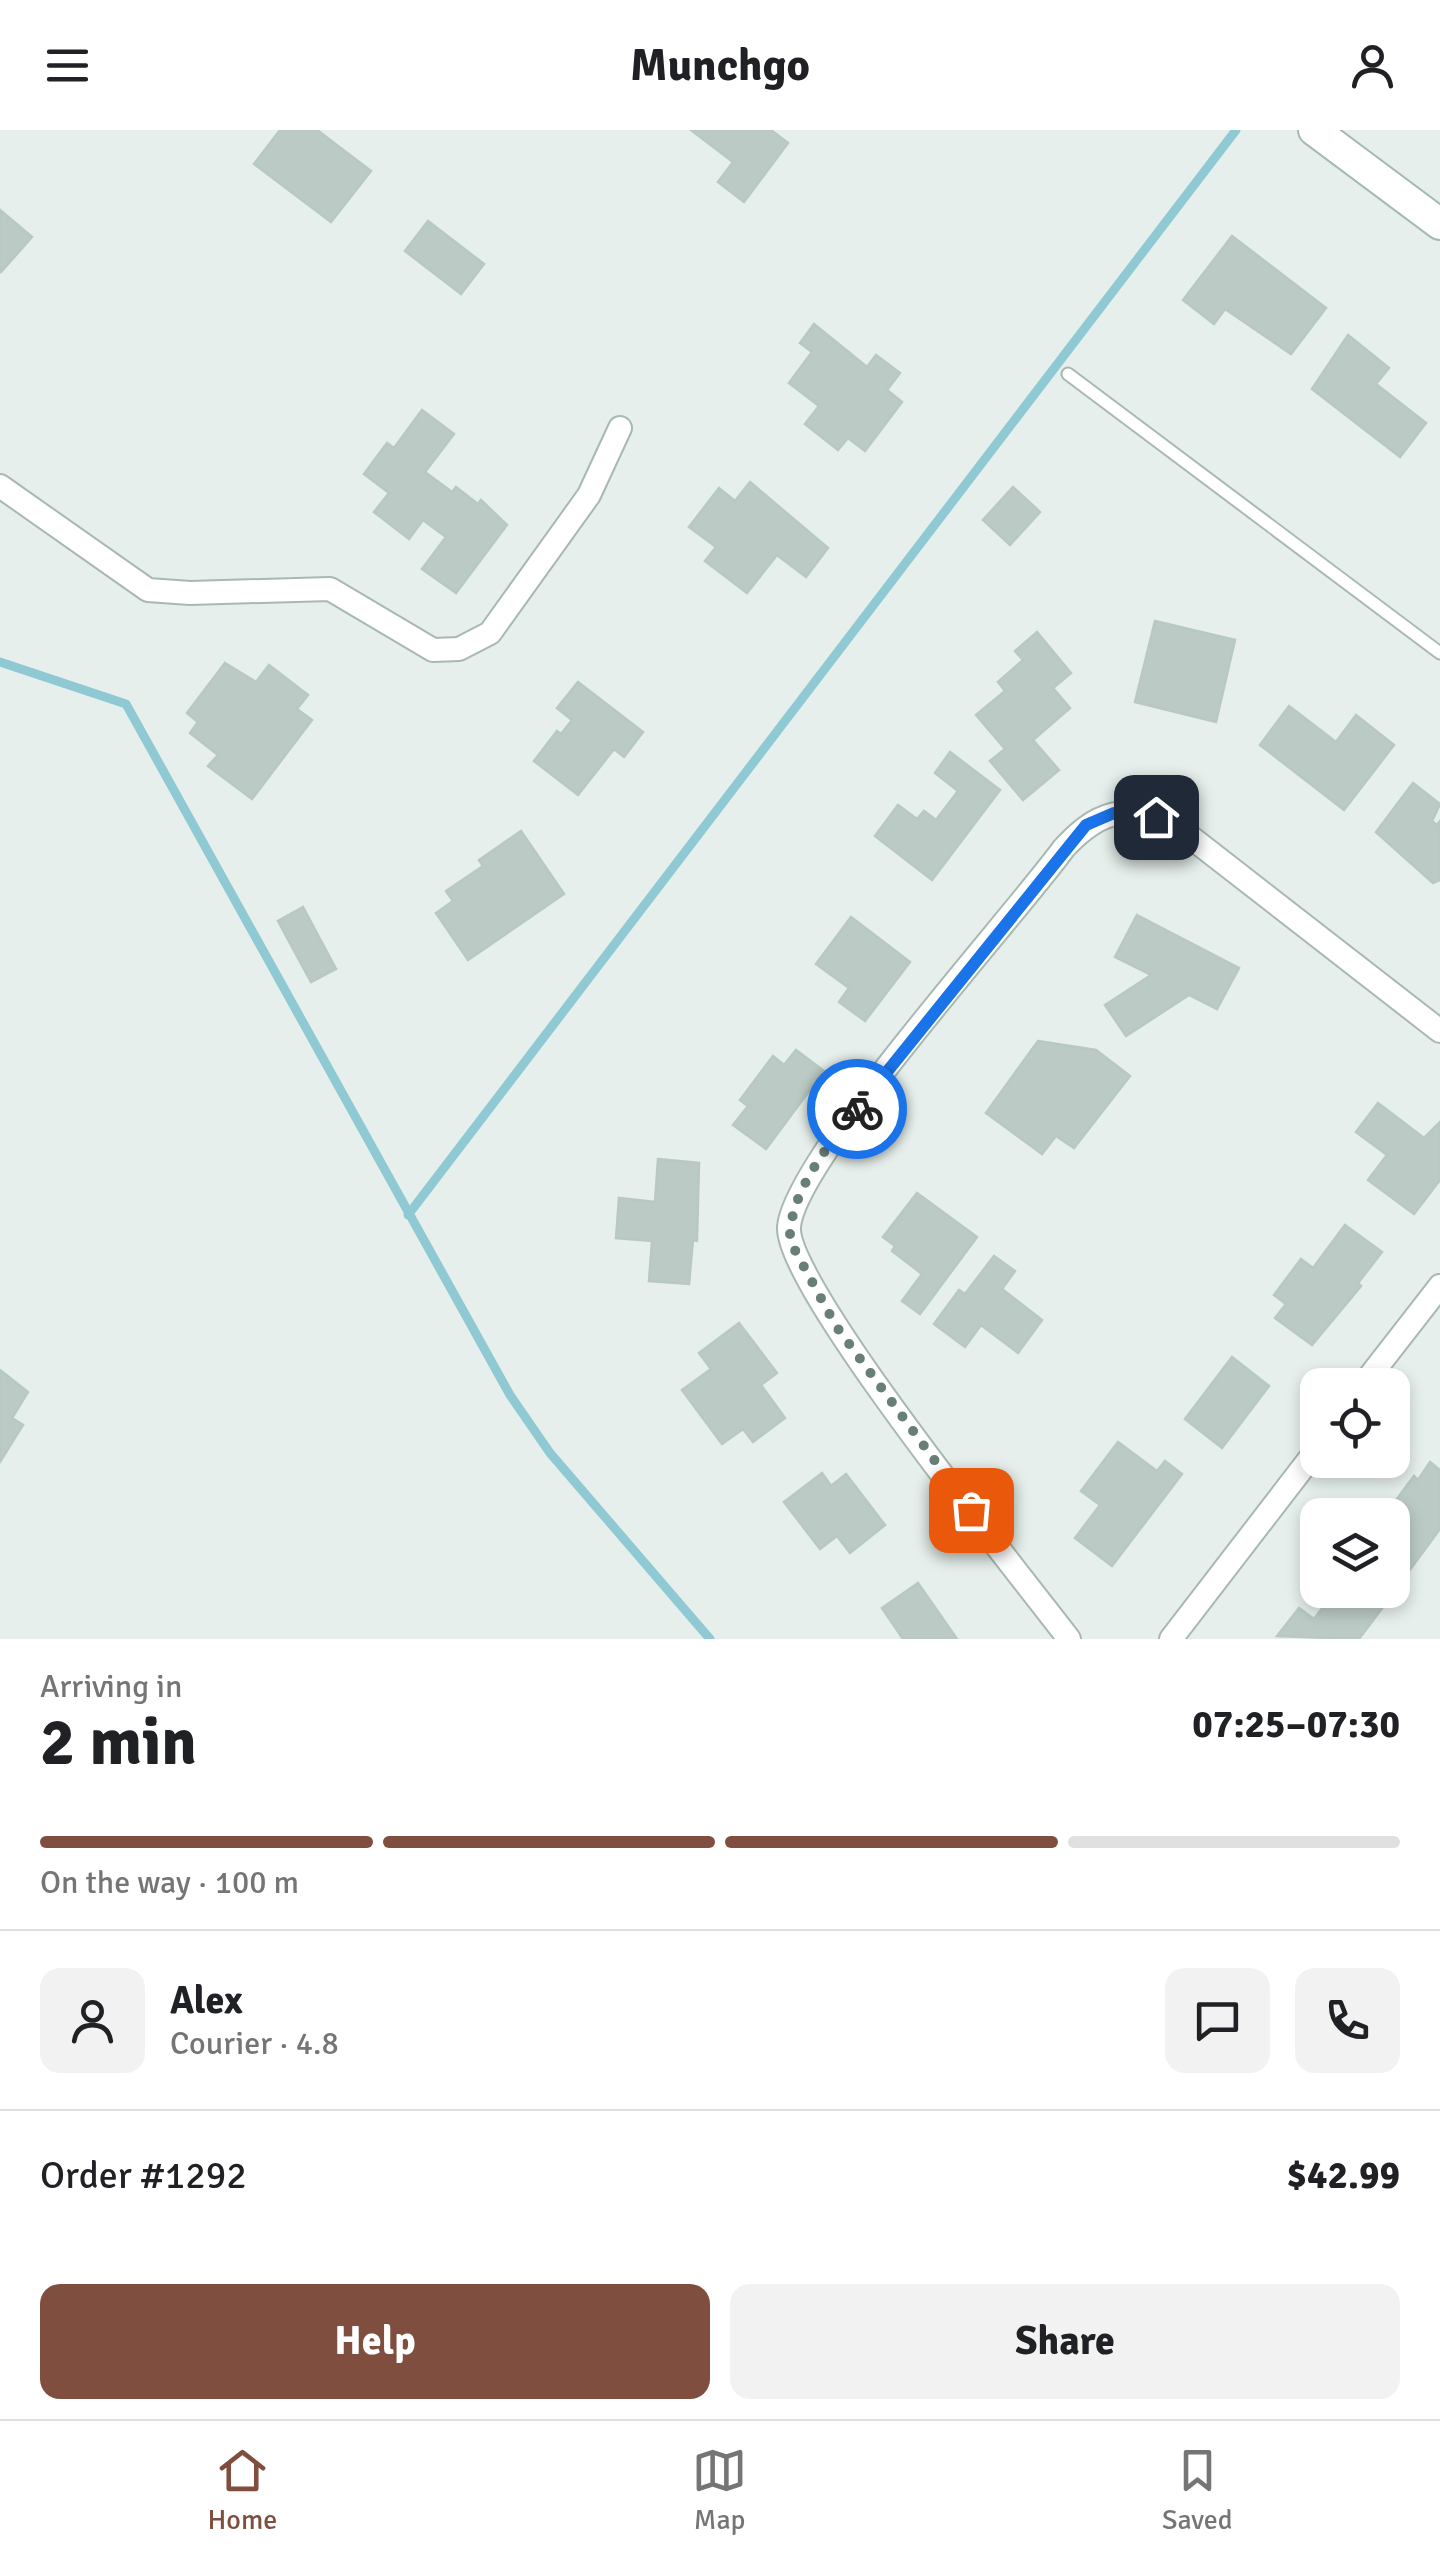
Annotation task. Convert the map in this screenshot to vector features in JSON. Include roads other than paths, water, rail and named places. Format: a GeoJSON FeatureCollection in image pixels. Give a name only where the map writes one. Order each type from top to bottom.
{"type":"FeatureCollection","features":[{"type":"Feature","properties":{"kind":"street"},"geometry":{"type":"LineString","coordinates":[[1314,130],[1440,224]]}},
{"type":"Feature","properties":{"kind":"street"},"geometry":{"type":"LineString","coordinates":[[0,486],[148,590],[190,593],[330,589],[433,650],[460,650],[490,632],[588,495],[620,428]]}},
{"type":"Feature","properties":{"kind":"street"},"geometry":{"type":"LineString","coordinates":[[1069,1639],[931,1459],[815,1292],[790,1241],[789,1225],[807,1181],[843,1126],[1064,848],[1086,825],[1114,813],[1156,817],[1184,832],[1440,1031]]}},
{"type":"Feature","properties":{"kind":"street"},"geometry":{"type":"LineString","coordinates":[[1376,1368],[1440,1286]]}},
{"type":"Feature","properties":{"kind":"street"},"geometry":{"type":"LineString","coordinates":[[1171,1639],[1300,1471]]}},
{"type":"Feature","properties":{"kind":"lane"},"geometry":{"type":"LineString","coordinates":[[1068,374],[1440,653]]}},
{"type":"Feature","properties":{"kind":"waterway"},"geometry":{"type":"LineString","coordinates":[[408,1215],[1236,130]]}},
{"type":"Feature","properties":{"kind":"waterway"},"geometry":{"type":"LineString","coordinates":[[0,662],[126,704],[510,1395],[550,1453],[710,1639]]}}]}
